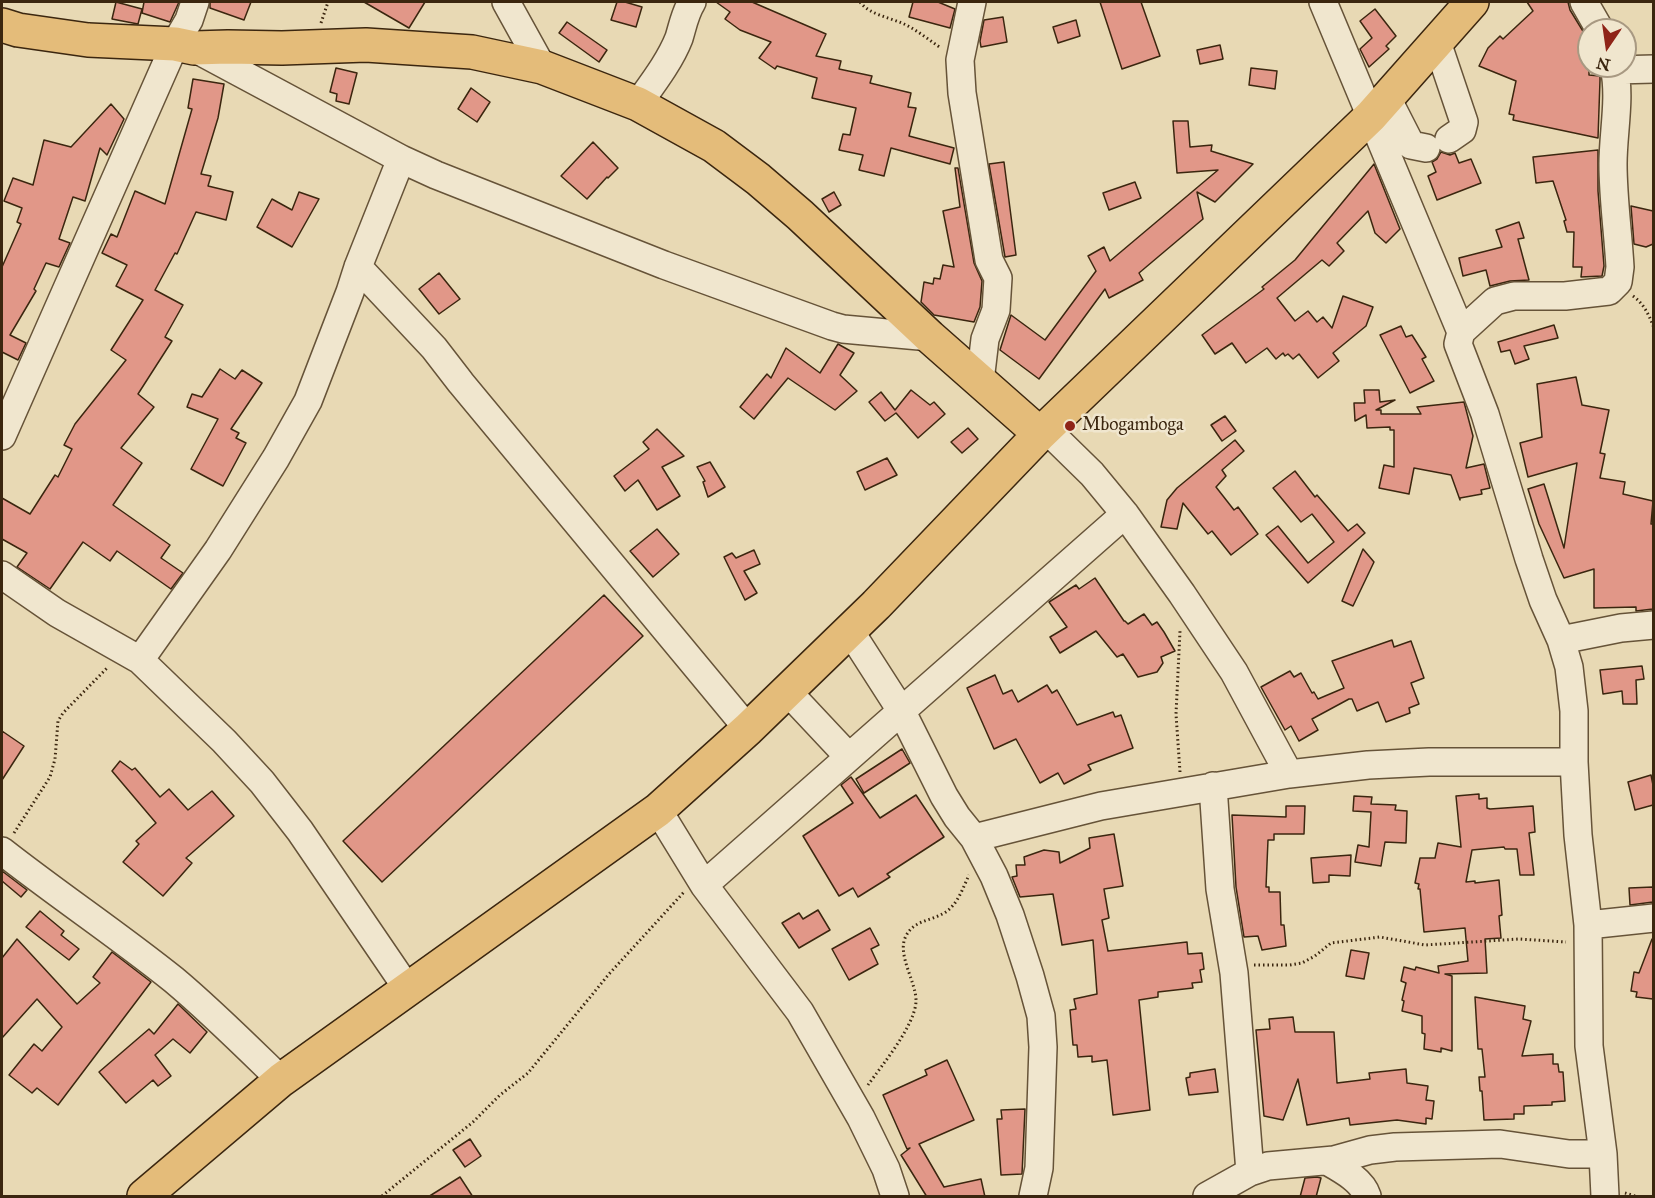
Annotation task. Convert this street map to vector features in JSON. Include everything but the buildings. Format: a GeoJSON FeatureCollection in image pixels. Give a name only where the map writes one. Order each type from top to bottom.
{"type":"FeatureCollection","features":[{"type":"Feature","properties":{"kind":"main road"},"geometry":{"type":"LineString","coordinates":[[144,1197],[281,1080],[658,810],[748,729],[850,631],[1043,431],[1379,107],[1472,2]]}},
{"type":"Feature","properties":{"kind":"main road"},"geometry":{"type":"LineString","coordinates":[[2,25],[18,30],[88,40],[184,46],[282,48],[366,45],[472,52],[542,67],[638,104],[714,146],[758,178],[930,338],[1043,431]]}},
{"type":"Feature","properties":{"kind":"street"},"geometry":{"type":"LineString","coordinates":[[2,436],[184,46],[195,2]]}},
{"type":"Feature","properties":{"kind":"street"},"geometry":{"type":"LineString","coordinates":[[506,2],[542,67]]}},
{"type":"Feature","properties":{"kind":"street"},"geometry":{"type":"LineString","coordinates":[[638,104],[669,56],[692,2]]}},
{"type":"Feature","properties":{"kind":"street"},"geometry":{"type":"LineString","coordinates":[[972,2],[960,60],[962,93],[989,260],[998,278],[996,310],[985,339],[980,381]]}},
{"type":"Feature","properties":{"kind":"street"},"geometry":{"type":"LineString","coordinates":[[1323,2],[1379,107],[1461,332],[1458,344],[1485,414],[1536,580],[1561,640],[1569,667],[1574,711],[1578,835],[1588,934],[1589,1046],[1605,1197]]}},
{"type":"Feature","properties":{"kind":"street"},"geometry":{"type":"LineString","coordinates":[[1584,2],[1593,18]]}},
{"type":"Feature","properties":{"kind":"street"},"geometry":{"type":"LineString","coordinates":[[1379,107],[1411,145],[1438,143],[1462,130],[1464,122],[1437,42]]}},
{"type":"Feature","properties":{"kind":"street"},"geometry":{"type":"LineString","coordinates":[[184,46],[435,175],[653,260],[832,326],[930,338]]}},
{"type":"Feature","properties":{"kind":"street"},"geometry":{"type":"LineString","coordinates":[[1637,69],[1653,69]]}},
{"type":"Feature","properties":{"kind":"street"},"geometry":{"type":"LineString","coordinates":[[1461,332],[1495,302],[1514,296],[1565,296],[1609,291],[1616,285],[1620,267],[1613,184],[1616,78]]}},
{"type":"Feature","properties":{"kind":"street"},"geometry":{"type":"LineString","coordinates":[[131,654],[218,550],[276,458],[308,401],[401,159]]}},
{"type":"Feature","properties":{"kind":"street"},"geometry":{"type":"LineString","coordinates":[[358,267],[434,348],[748,729]]}},
{"type":"Feature","properties":{"kind":"street"},"geometry":{"type":"LineString","coordinates":[[1043,431],[1092,474],[1125,514],[1234,672],[1289,774]]}},
{"type":"Feature","properties":{"kind":"street"},"geometry":{"type":"LineString","coordinates":[[701,880],[902,712],[1125,514]]}},
{"type":"Feature","properties":{"kind":"street"},"geometry":{"type":"LineString","coordinates":[[2,575],[57,613],[131,654],[224,741],[262,782],[300,831],[407,988]]}},
{"type":"Feature","properties":{"kind":"street"},"geometry":{"type":"LineString","coordinates":[[1561,640],[1621,628],[1653,625]]}},
{"type":"Feature","properties":{"kind":"street"},"geometry":{"type":"LineString","coordinates":[[850,631],[902,712],[944,796],[977,844],[1010,915],[1030,976],[1041,1016],[1043,1047],[1039,1168],[1033,1197]]}},
{"type":"Feature","properties":{"kind":"street"},"geometry":{"type":"LineString","coordinates":[[787,691],[848,756]]}},
{"type":"Feature","properties":{"kind":"street"},"geometry":{"type":"LineString","coordinates":[[977,844],[1101,806],[1289,774],[1368,765],[1430,762],[1574,762]]}},
{"type":"Feature","properties":{"kind":"street"},"geometry":{"type":"LineString","coordinates":[[1213,786],[1220,889],[1234,974],[1250,1172]]}},
{"type":"Feature","properties":{"kind":"street"},"geometry":{"type":"LineString","coordinates":[[658,810],[701,880],[800,1012],[857,1112],[886,1169],[896,1197]]}},
{"type":"Feature","properties":{"kind":"street"},"geometry":{"type":"LineString","coordinates":[[4,846],[206,1008],[281,1080]]}},
{"type":"Feature","properties":{"kind":"street"},"geometry":{"type":"LineString","coordinates":[[1588,934],[1653,918]]}},
{"type":"Feature","properties":{"kind":"street"},"geometry":{"type":"LineString","coordinates":[[1207,1197],[1250,1172],[1268,1166],[1327,1161],[1370,1150],[1443,1144],[1500,1144],[1569,1154],[1602,1154]]}},
{"type":"Feature","properties":{"kind":"street"},"geometry":{"type":"LineString","coordinates":[[1327,1161],[1350,1175],[1366,1192],[1367,1197]]}},
{"type":"Feature","properties":{"kind":"path"},"geometry":{"type":"LineString","coordinates":[[321,23],[328,2]]}},
{"type":"Feature","properties":{"kind":"path"},"geometry":{"type":"LineString","coordinates":[[860,2],[864,7],[879,15],[905,24],[960,60]]}},
{"type":"Feature","properties":{"kind":"path"},"geometry":{"type":"LineString","coordinates":[[1616,285],[1639,300],[1653,328]]}},
{"type":"Feature","properties":{"kind":"path"},"geometry":{"type":"LineString","coordinates":[[1182,594],[1176,714],[1182,792]]}},
{"type":"Feature","properties":{"kind":"path"},"geometry":{"type":"LineString","coordinates":[[4,846],[25,818],[50,777],[55,759],[58,721],[95,678],[111,664],[131,654]]}},
{"type":"Feature","properties":{"kind":"path"},"geometry":{"type":"LineString","coordinates":[[857,1112],[864,1092],[908,1027],[916,1003],[903,948],[905,937],[910,929],[920,922],[945,913],[954,904],[977,844]]}},
{"type":"Feature","properties":{"kind":"path"},"geometry":{"type":"LineString","coordinates":[[382,1197],[528,1073],[609,974],[701,880]]}},
{"type":"Feature","properties":{"kind":"path"},"geometry":{"type":"LineString","coordinates":[[1234,974],[1256,965],[1302,963],[1331,943],[1374,938],[1425,945],[1588,934]]}},
{"type":"Feature","properties":{"kind":"place","name":"Mbogamboga"},"geometry":{"type":"Point","coordinates":[1070,426]}}]}
